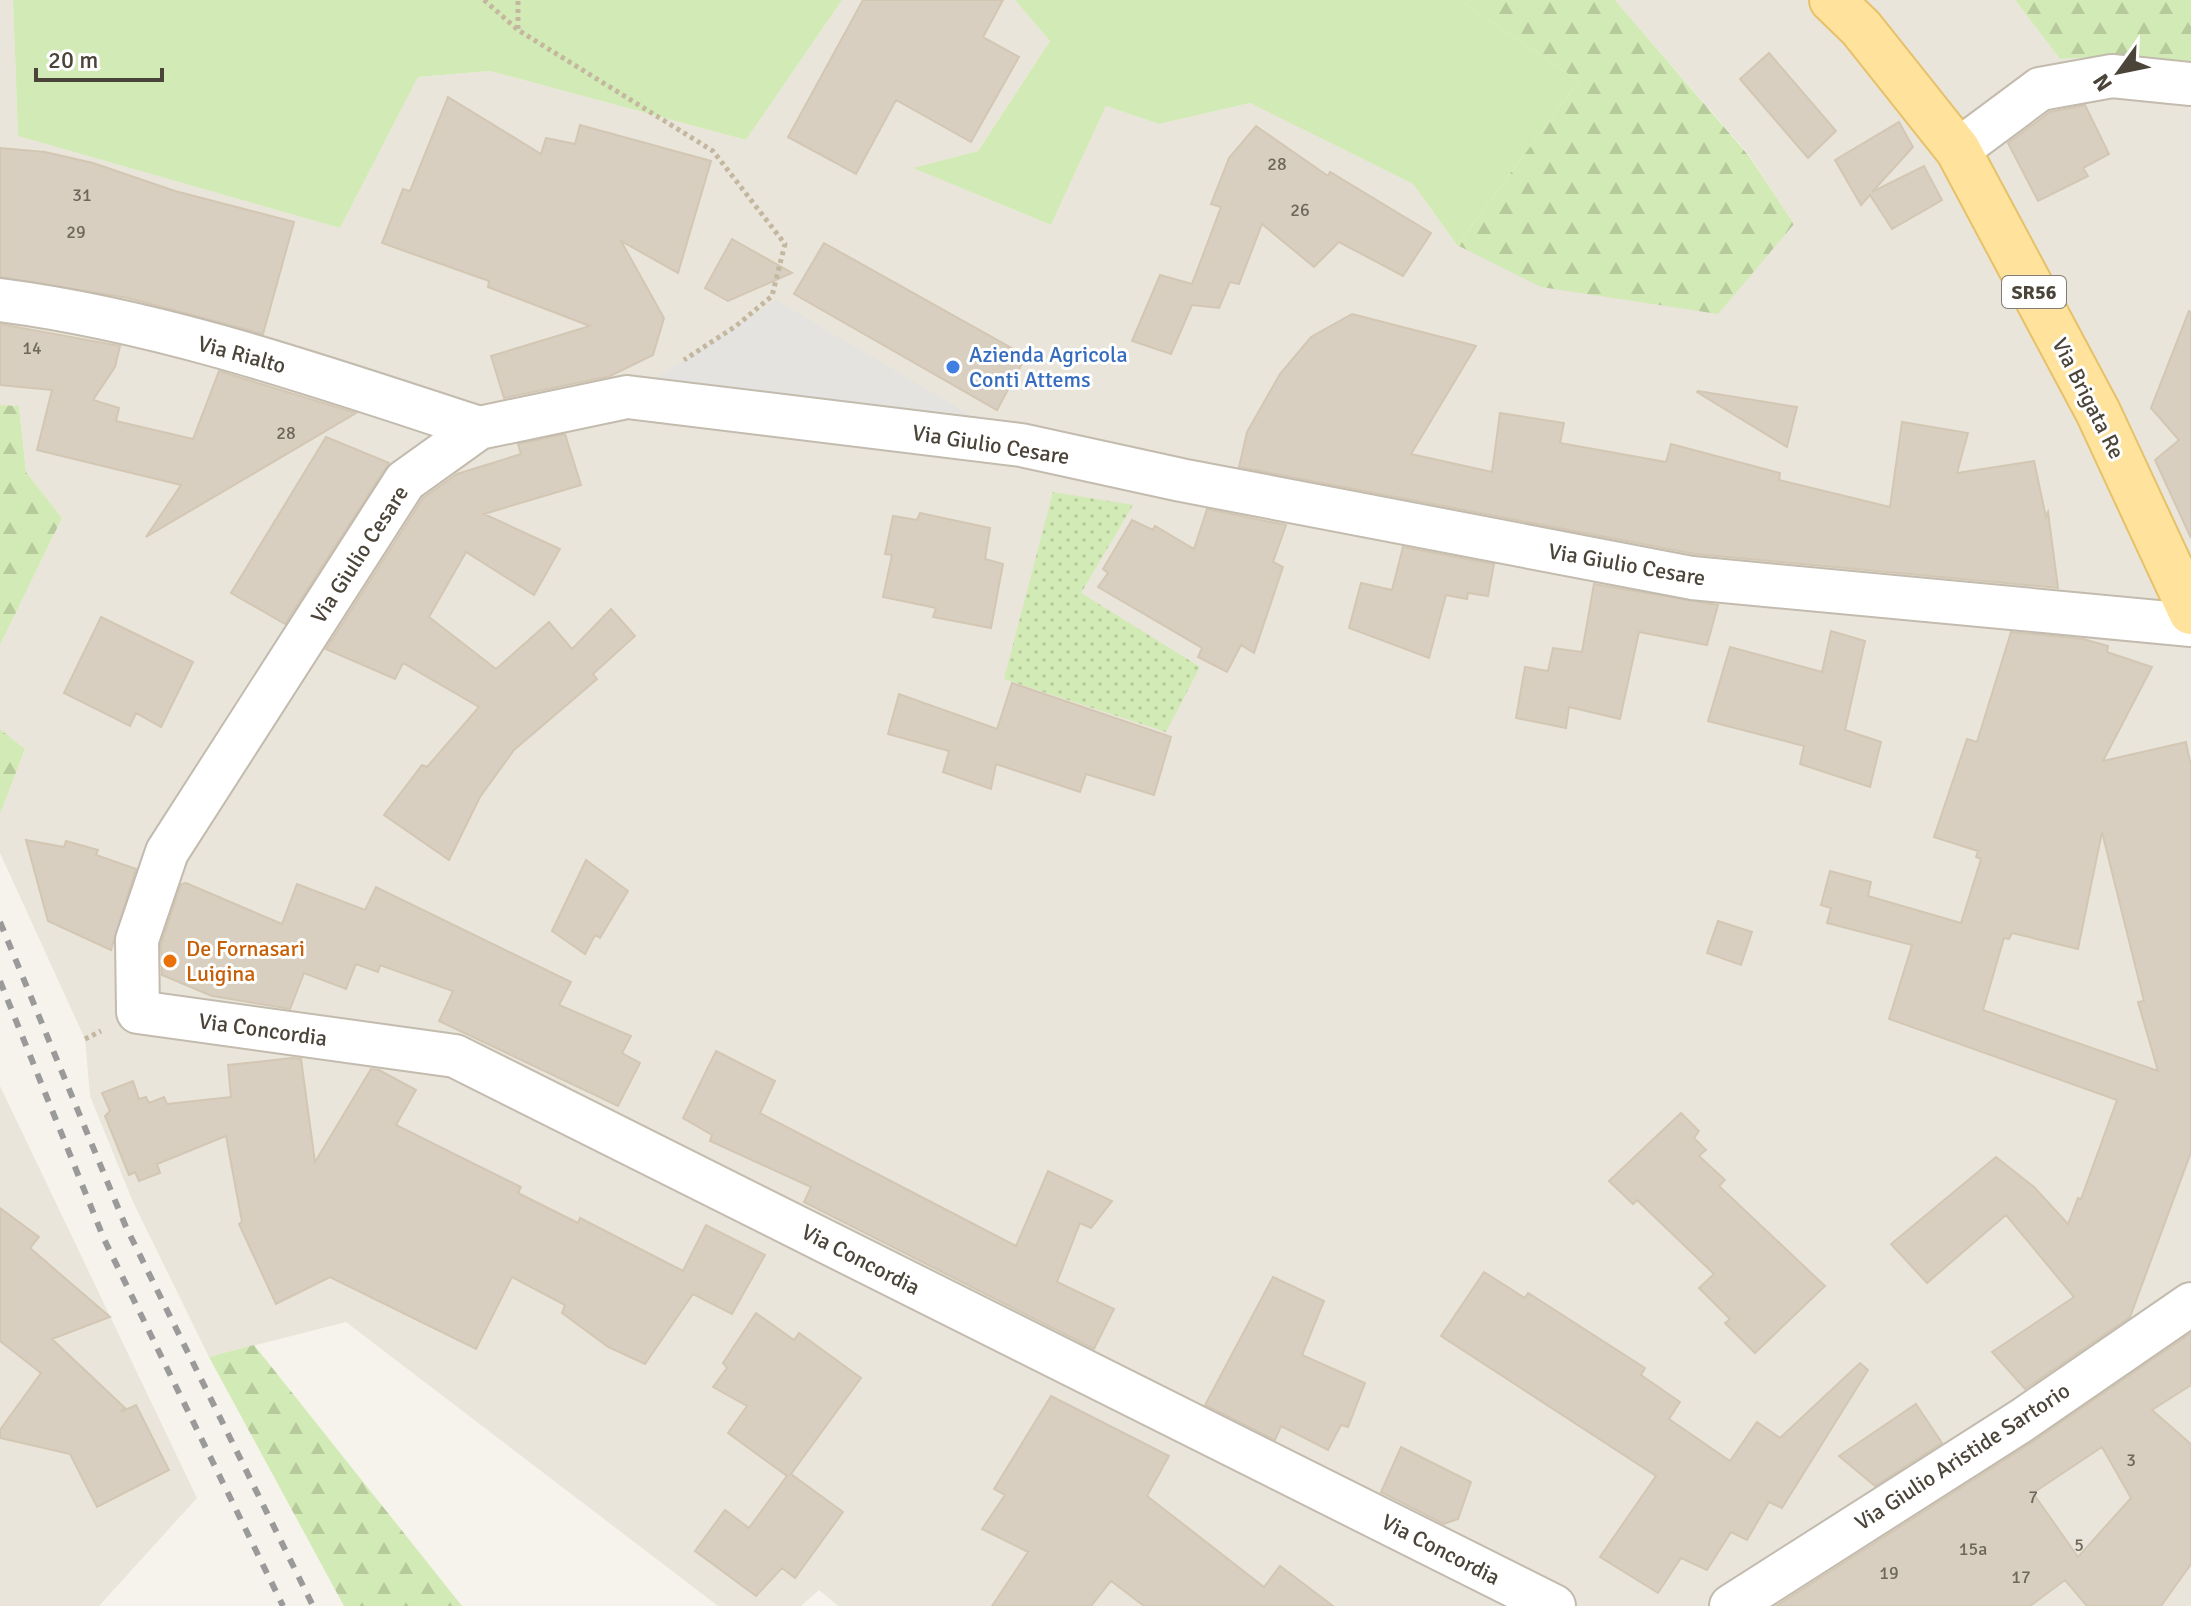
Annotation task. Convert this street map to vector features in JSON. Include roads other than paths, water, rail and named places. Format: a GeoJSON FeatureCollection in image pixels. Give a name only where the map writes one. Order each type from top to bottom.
{"type":"FeatureCollection","features":[{"type":"Feature","properties":{"kind":"main road","name":"Via Brigata Re"},"geometry":{"type":"LineString","coordinates":[[1832,0],[1861,28],[1958,150],[2098,412],[2191,612]]}},
{"type":"Feature","properties":{"kind":"street"},"geometry":{"type":"LineString","coordinates":[[1958,150],[2040,89],[2112,76],[2191,84]]}},
{"type":"Feature","properties":{"kind":"street","name":"Via Rialto"},"geometry":{"type":"LineString","coordinates":[[0,300],[96,314],[289,366],[479,428]]}},
{"type":"Feature","properties":{"kind":"street","name":"Via Giulio Cesare"},"geometry":{"type":"LineString","coordinates":[[138,1012],[137,940],[167,852],[405,481],[479,428],[627,397],[1021,445],[1181,480],[1692,578],[2191,625]]}},
{"type":"Feature","properties":{"kind":"street","name":"Via Concordia"},"geometry":{"type":"LineString","coordinates":[[138,1012],[455,1056],[1554,1606]]}},
{"type":"Feature","properties":{"kind":"street","name":"Via Giulio Aristide Sartorio"},"geometry":{"type":"LineString","coordinates":[[1731,1606],[2021,1421],[2191,1304]]}},
{"type":"Feature","properties":{"kind":"railway"},"geometry":{"type":"LineString","coordinates":[[0,922],[126,1227],[313,1606]]}},
{"type":"Feature","properties":{"kind":"railway"},"geometry":{"type":"LineString","coordinates":[[0,981],[104,1239],[283,1606]]}},
{"type":"Feature","properties":{"kind":"place","name":"Azienda Agricola Conti Attems"},"geometry":{"type":"Point","coordinates":[953,367]}},
{"type":"Feature","properties":{"kind":"place","name":"De Fornasari Luigina"},"geometry":{"type":"Point","coordinates":[170,961]}}]}
